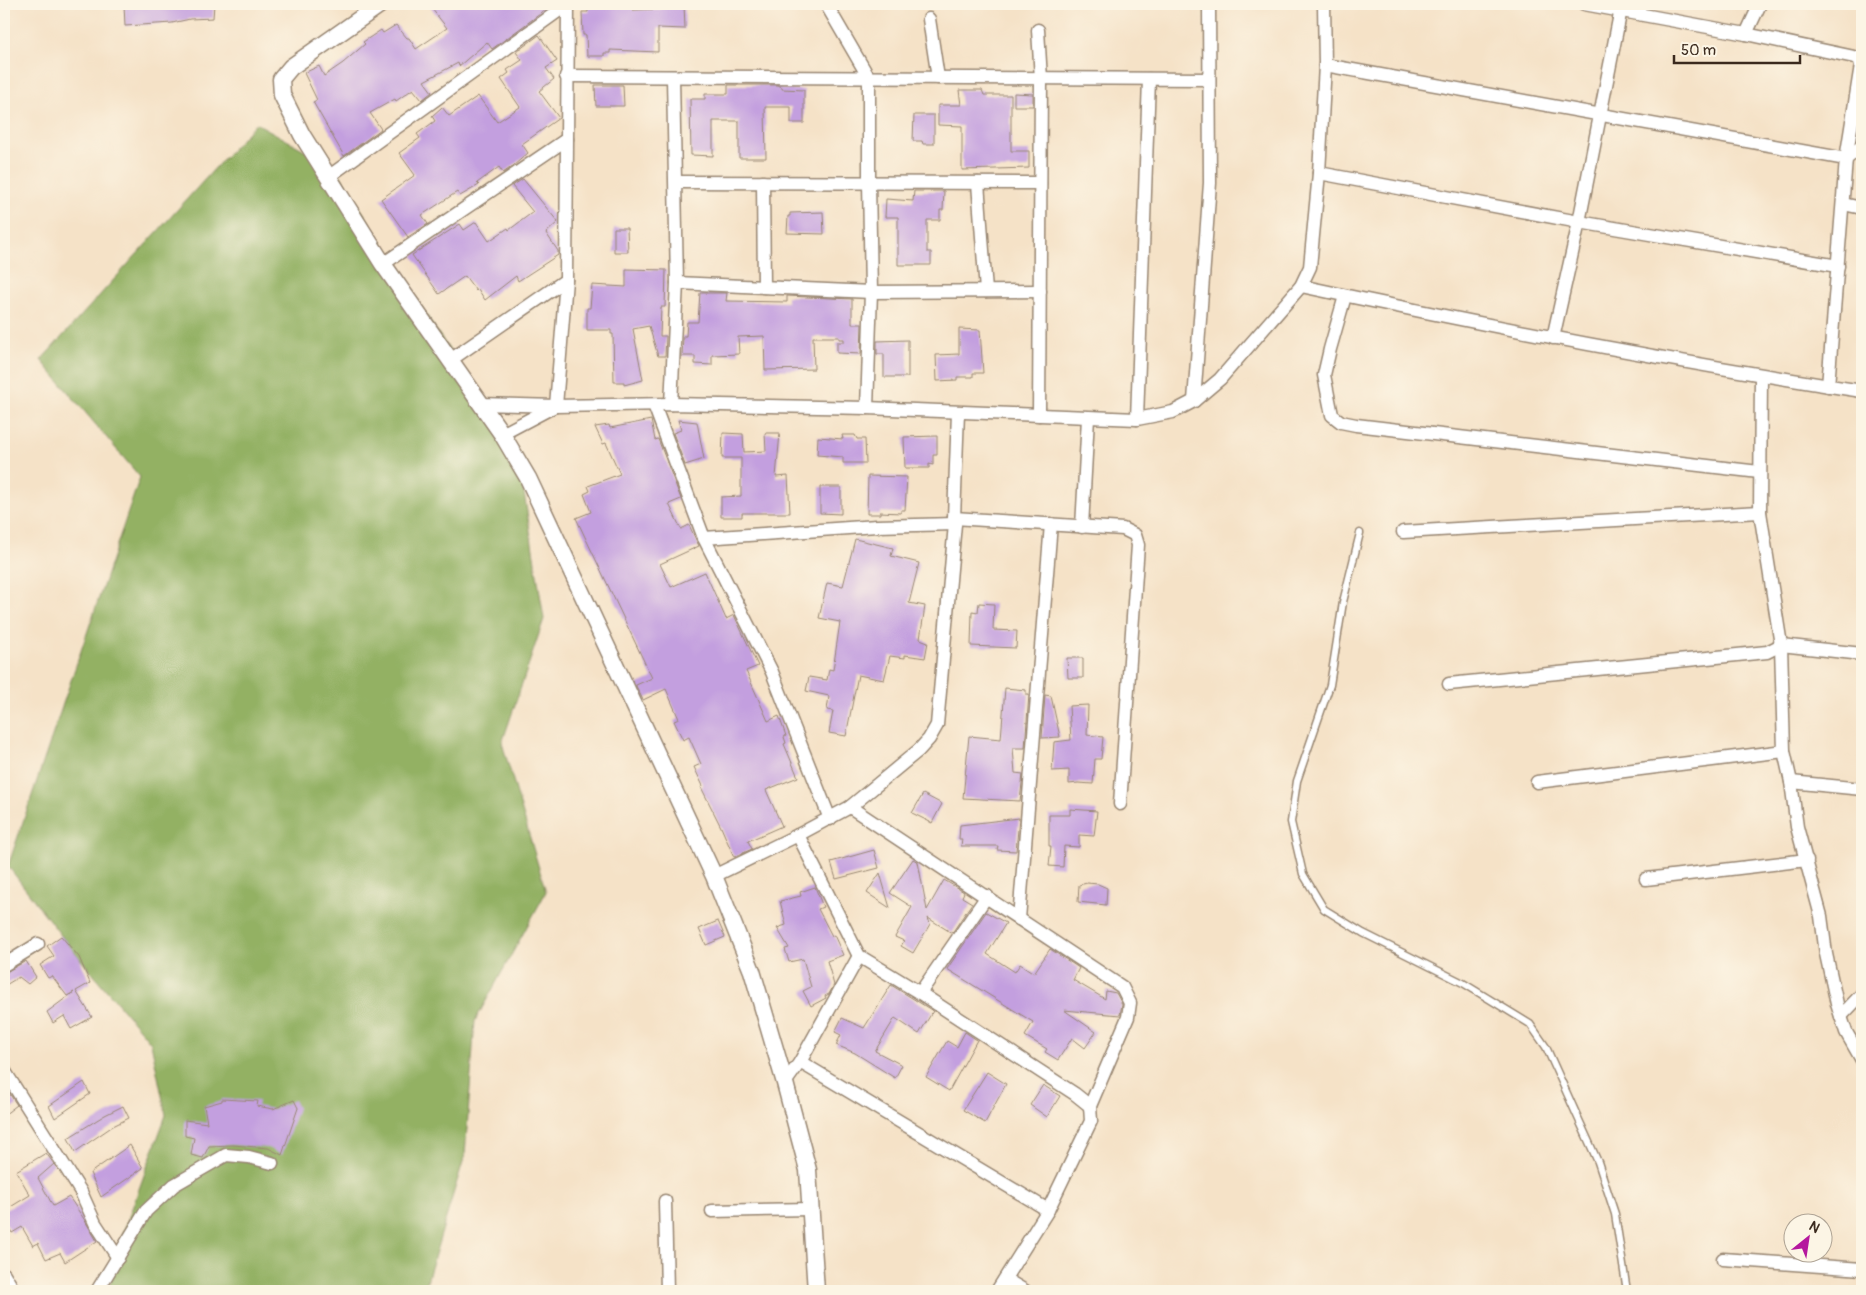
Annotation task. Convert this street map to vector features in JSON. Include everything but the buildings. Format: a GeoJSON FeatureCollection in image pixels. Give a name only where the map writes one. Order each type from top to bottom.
{"type":"FeatureCollection","features":[{"type":"Feature","properties":{"kind":"street"},"geometry":{"type":"LineString","coordinates":[[381,4],[290,67],[281,79],[282,95],[302,135],[383,264],[449,361],[502,434],[528,478],[714,876],[752,970],[808,1170],[816,1291]]}},
{"type":"Feature","properties":{"kind":"street"},"geometry":{"type":"LineString","coordinates":[[328,177],[568,4],[566,280],[556,406]]}},
{"type":"Feature","properties":{"kind":"street"},"geometry":{"type":"LineString","coordinates":[[826,4],[870,78],[871,292],[868,408]]}},
{"type":"Feature","properties":{"kind":"street"},"geometry":{"type":"LineString","coordinates":[[1194,400],[1210,183],[1209,4]]}},
{"type":"Feature","properties":{"kind":"street"},"geometry":{"type":"LineString","coordinates":[[480,404],[556,406],[671,404],[868,408],[1137,419],[1173,412],[1194,400],[1220,379],[1301,286],[1310,267],[1319,173],[1325,65],[1324,4]]}},
{"type":"Feature","properties":{"kind":"street"},"geometry":{"type":"LineString","coordinates":[[1584,4],[1621,7],[1859,58],[1861,65],[1846,159],[1828,386]]}},
{"type":"Feature","properties":{"kind":"street"},"geometry":{"type":"LineString","coordinates":[[1746,34],[1760,4]]}},
{"type":"Feature","properties":{"kind":"street"},"geometry":{"type":"LineString","coordinates":[[1553,338],[1621,7]]}},
{"type":"Feature","properties":{"kind":"street"},"geometry":{"type":"LineString","coordinates":[[929,19],[938,78]]}},
{"type":"Feature","properties":{"kind":"street"},"geometry":{"type":"LineString","coordinates":[[1038,30],[1041,79],[1039,415]]}},
{"type":"Feature","properties":{"kind":"street"},"geometry":{"type":"LineString","coordinates":[[1325,65],[1846,159],[1862,146]]}},
{"type":"Feature","properties":{"kind":"street"},"geometry":{"type":"LineString","coordinates":[[566,76],[1209,79]]}},
{"type":"Feature","properties":{"kind":"street"},"geometry":{"type":"LineString","coordinates":[[671,404],[677,283],[674,77]]}},
{"type":"Feature","properties":{"kind":"street"},"geometry":{"type":"LineString","coordinates":[[1137,419],[1150,79]]}},
{"type":"Feature","properties":{"kind":"street"},"geometry":{"type":"LineString","coordinates":[[383,264],[567,139]]}},
{"type":"Feature","properties":{"kind":"street"},"geometry":{"type":"LineString","coordinates":[[1319,173],[1578,222],[1838,266]]}},
{"type":"Feature","properties":{"kind":"street"},"geometry":{"type":"LineString","coordinates":[[676,182],[1040,183]]}},
{"type":"Feature","properties":{"kind":"street"},"geometry":{"type":"LineString","coordinates":[[763,182],[764,287]]}},
{"type":"Feature","properties":{"kind":"street"},"geometry":{"type":"LineString","coordinates":[[978,183],[986,291]]}},
{"type":"Feature","properties":{"kind":"street"},"geometry":{"type":"LineString","coordinates":[[1843,204],[1862,208]]}},
{"type":"Feature","properties":{"kind":"street"},"geometry":{"type":"LineString","coordinates":[[449,361],[566,280]]}},
{"type":"Feature","properties":{"kind":"street"},"geometry":{"type":"LineString","coordinates":[[677,283],[871,292],[1040,290]]}},
{"type":"Feature","properties":{"kind":"street"},"geometry":{"type":"LineString","coordinates":[[1301,286],[1553,338],[1762,376],[1862,391]]}},
{"type":"Feature","properties":{"kind":"street"},"geometry":{"type":"LineString","coordinates":[[1345,296],[1324,376],[1332,415],[1341,422],[1759,472]]}},
{"type":"Feature","properties":{"kind":"street"},"geometry":{"type":"LineString","coordinates":[[1762,376],[1759,472],[1760,512],[1781,644],[1784,751],[1791,782],[1797,827],[1821,916],[1831,979],[1846,1032],[1862,1060]]}},
{"type":"Feature","properties":{"kind":"street"},"geometry":{"type":"LineString","coordinates":[[654,404],[704,538],[772,672],[830,819]]}},
{"type":"Feature","properties":{"kind":"street"},"geometry":{"type":"LineString","coordinates":[[502,434],[556,406]]}},
{"type":"Feature","properties":{"kind":"street"},"geometry":{"type":"LineString","coordinates":[[714,876],[830,819],[850,806],[919,750],[938,725],[954,521],[958,413]]}},
{"type":"Feature","properties":{"kind":"street"},"geometry":{"type":"LineString","coordinates":[[1082,527],[1088,418]]}},
{"type":"Feature","properties":{"kind":"street"},"geometry":{"type":"LineString","coordinates":[[1402,532],[1760,512]]}},
{"type":"Feature","properties":{"kind":"street"},"geometry":{"type":"LineString","coordinates":[[704,538],[954,521],[1051,524],[1123,529],[1135,535],[1138,545],[1120,804]]}},
{"type":"Feature","properties":{"kind":"street"},"geometry":{"type":"LineString","coordinates":[[1019,919],[1051,524]]}},
{"type":"Feature","properties":{"kind":"street"},"geometry":{"type":"LineString","coordinates":[[1449,684],[1767,652],[1781,644],[1862,654]]}},
{"type":"Feature","properties":{"kind":"street"},"geometry":{"type":"LineString","coordinates":[[1536,782],[1784,751]]}},
{"type":"Feature","properties":{"kind":"street"},"geometry":{"type":"LineString","coordinates":[[1791,782],[1862,789]]}},
{"type":"Feature","properties":{"kind":"street"},"geometry":{"type":"LineString","coordinates":[[850,806],[1122,987],[1130,1003],[1128,1017],[1090,1106],[1091,1120],[1048,1210],[997,1291]]}},
{"type":"Feature","properties":{"kind":"street"},"geometry":{"type":"LineString","coordinates":[[798,835],[859,956],[920,993],[1075,1094],[1090,1106]]}},
{"type":"Feature","properties":{"kind":"street"},"geometry":{"type":"LineString","coordinates":[[1646,879],[1807,860]]}},
{"type":"Feature","properties":{"kind":"street"},"geometry":{"type":"LineString","coordinates":[[920,993],[987,896]]}},
{"type":"Feature","properties":{"kind":"street"},"geometry":{"type":"LineString","coordinates":[[4,965],[38,944]]}},
{"type":"Feature","properties":{"kind":"street"},"geometry":{"type":"LineString","coordinates":[[785,1083],[800,1062],[859,956]]}},
{"type":"Feature","properties":{"kind":"street"},"geometry":{"type":"LineString","coordinates":[[1841,1016],[1862,994]]}},
{"type":"Feature","properties":{"kind":"street"},"geometry":{"type":"LineString","coordinates":[[800,1062],[1048,1210]]}},
{"type":"Feature","properties":{"kind":"street"},"geometry":{"type":"LineString","coordinates":[[4,1070],[81,1192],[95,1223],[118,1258]]}},
{"type":"Feature","properties":{"kind":"street"},"geometry":{"type":"LineString","coordinates":[[97,1291],[146,1211],[174,1186],[204,1166],[226,1155],[249,1157],[272,1163]]}},
{"type":"Feature","properties":{"kind":"street"},"geometry":{"type":"LineString","coordinates":[[665,1201],[667,1291]]}},
{"type":"Feature","properties":{"kind":"street"},"geometry":{"type":"LineString","coordinates":[[712,1211],[810,1209]]}},
{"type":"Feature","properties":{"kind":"street"},"geometry":{"type":"LineString","coordinates":[[1723,1259],[1862,1270]]}},
{"type":"Feature","properties":{"kind":"street"},"geometry":{"type":"LineString","coordinates":[[4,1274],[14,1291]]}},
{"type":"Feature","properties":{"kind":"street"},"geometry":{"type":"LineString","coordinates":[[1005,1279],[1025,1291]]}},
{"type":"Feature","properties":{"kind":"lane"},"geometry":{"type":"LineString","coordinates":[[1360,533],[1343,602],[1330,685],[1296,789],[1291,822],[1303,874],[1324,909],[1363,933],[1464,983],[1530,1024],[1553,1061],[1598,1162],[1615,1214],[1627,1291]]}},
{"type":"Feature","properties":{"kind":"green space"},"geometry":{"type":"Polygon","coordinates":[[[256,123],[335,167],[423,310],[518,455],[544,619],[502,743],[546,892],[475,1021],[465,1155],[424,1291],[109,1291],[116,1252],[166,1115],[151,1043],[66,942],[8,866],[140,477],[41,360],[256,123]]]}}]}
